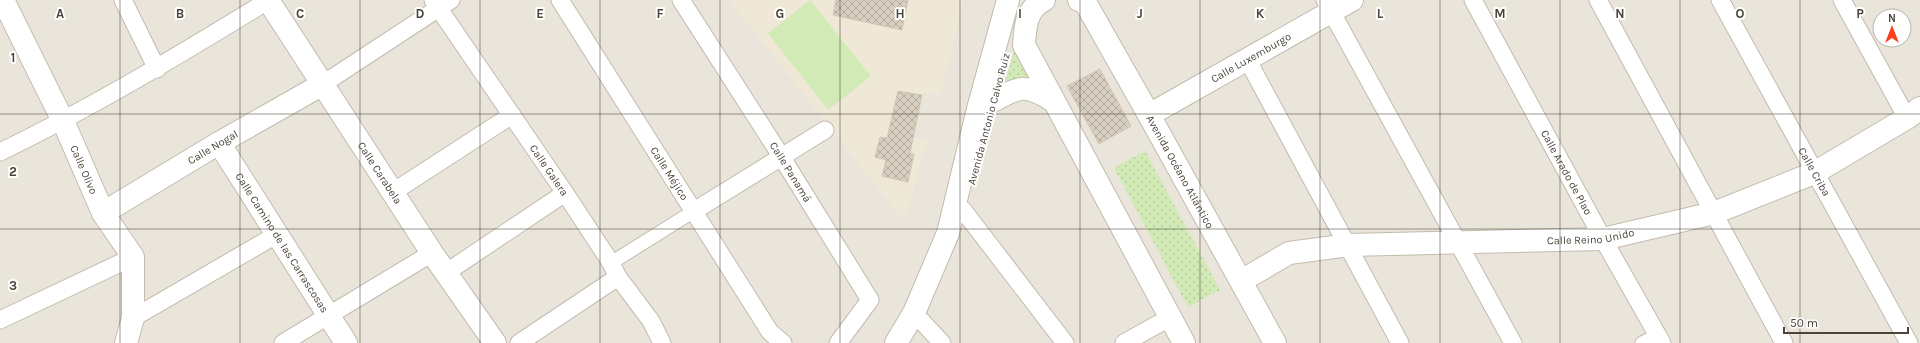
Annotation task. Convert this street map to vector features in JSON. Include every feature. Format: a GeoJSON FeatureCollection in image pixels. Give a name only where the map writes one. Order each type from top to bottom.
{"type":"FeatureCollection","features":[{"type":"Feature","properties":{"kind":"street","name":"Calle Olivo"},"geometry":{"type":"LineString","coordinates":[[3,0],[63,121],[103,213],[133,257]]}},
{"type":"Feature","properties":{"kind":"street"},"geometry":{"type":"LineString","coordinates":[[123,0],[157,68]]}},
{"type":"Feature","properties":{"kind":"street"},"geometry":{"type":"LineString","coordinates":[[0,152],[63,121],[157,68],[269,0]]}},
{"type":"Feature","properties":{"kind":"street","name":"Calle Carabela"},"geometry":{"type":"LineString","coordinates":[[269,0],[432,253],[447,272],[495,343]]}},
{"type":"Feature","properties":{"kind":"street","name":"Calle Méjico"},"geometry":{"type":"LineString","coordinates":[[560,0],[770,332],[783,343]]}},
{"type":"Feature","properties":{"kind":"street","name":"Calle Panamá"},"geometry":{"type":"LineString","coordinates":[[681,0],[781,156],[870,300],[838,343]]}},
{"type":"Feature","properties":{"kind":"street"},"geometry":{"type":"LineString","coordinates":[[1024,45],[1025,25],[1031,10],[1044,0]]}},
{"type":"Feature","properties":{"kind":"street","name":"Calle Luxemburgo"},"geometry":{"type":"LineString","coordinates":[[1150,115],[1247,59],[1328,6],[1352,0]]}},
{"type":"Feature","properties":{"kind":"street","name":"Calle Arado de Plao"},"geometry":{"type":"LineString","coordinates":[[1473,0],[1603,239],[1660,339]]}},
{"type":"Feature","properties":{"kind":"street"},"geometry":{"type":"LineString","coordinates":[[1598,0],[1784,343]]}},
{"type":"Feature","properties":{"kind":"street","name":"Calle Criba"},"geometry":{"type":"LineString","coordinates":[[1720,0],[1909,343]]}},
{"type":"Feature","properties":{"kind":"street"},"geometry":{"type":"LineString","coordinates":[[1842,0],[1913,113]]}},
{"type":"Feature","properties":{"kind":"street"},"geometry":{"type":"LineString","coordinates":[[1012,1],[1015,23],[1024,45],[1184,343]]}},
{"type":"Feature","properties":{"kind":"street","name":"Avenida Antonio Calvo Ruiz"},"geometry":{"type":"LineString","coordinates":[[896,343],[914,313],[948,233],[978,109],[1012,1]]}},
{"type":"Feature","properties":{"kind":"street","name":"Avenida Océano Atlántico"},"geometry":{"type":"LineString","coordinates":[[1082,1],[1150,115],[1275,343]]}},
{"type":"Feature","properties":{"kind":"street"},"geometry":{"type":"LineString","coordinates":[[323,84],[440,3]]}},
{"type":"Feature","properties":{"kind":"street","name":"Calle Galera"},"geometry":{"type":"LineString","coordinates":[[440,3],[512,116],[651,321],[662,343]]}},
{"type":"Feature","properties":{"kind":"street"},"geometry":{"type":"LineString","coordinates":[[1328,6],[1513,343]]}},
{"type":"Feature","properties":{"kind":"street","name":"Avenida Antonio Calvo Ruiz"},"geometry":{"type":"LineString","coordinates":[[948,233],[963,210],[974,180],[1015,23]]}},
{"type":"Feature","properties":{"kind":"street"},"geometry":{"type":"LineString","coordinates":[[1247,59],[1349,245],[1400,343]]}},
{"type":"Feature","properties":{"kind":"street","name":"Calle Nogal"},"geometry":{"type":"LineString","coordinates":[[103,213],[219,143],[323,84]]}},
{"type":"Feature","properties":{"kind":"street"},"geometry":{"type":"LineString","coordinates":[[995,100],[1008,92],[1022,88],[1038,91],[1053,101]]}},
{"type":"Feature","properties":{"kind":"street","name":"Calle Reino Unido"},"geometry":{"type":"LineString","coordinates":[[1241,281],[1289,253],[1349,245],[1458,244],[1603,239],[1714,213],[1814,173],[1913,113]]}},
{"type":"Feature","properties":{"kind":"street"},"geometry":{"type":"LineString","coordinates":[[393,192],[512,116]]}},
{"type":"Feature","properties":{"kind":"street"},"geometry":{"type":"LineString","coordinates":[[520,343],[694,211],[825,130]]}},
{"type":"Feature","properties":{"kind":"street","name":"Calle Camino de las Carrascosas"},"geometry":{"type":"LineString","coordinates":[[219,143],[276,236],[346,343]]}},
{"type":"Feature","properties":{"kind":"street"},"geometry":{"type":"LineString","coordinates":[[447,272],[565,193]]}},
{"type":"Feature","properties":{"kind":"street"},"geometry":{"type":"LineString","coordinates":[[963,210],[1065,343]]}},
{"type":"Feature","properties":{"kind":"street"},"geometry":{"type":"LineString","coordinates":[[133,318],[276,236]]}},
{"type":"Feature","properties":{"kind":"street"},"geometry":{"type":"LineString","coordinates":[[283,343],[432,253]]}},
{"type":"Feature","properties":{"kind":"street"},"geometry":{"type":"LineString","coordinates":[[0,320],[133,257],[133,318],[126,343]]}},
{"type":"Feature","properties":{"kind":"street"},"geometry":{"type":"LineString","coordinates":[[914,313],[942,343]]}},
{"type":"Feature","properties":{"kind":"street"},"geometry":{"type":"LineString","coordinates":[[1124,343],[1171,317]]}},
{"type":"Feature","properties":{"kind":"street"},"geometry":{"type":"LineString","coordinates":[[1642,343],[1660,339]]}},
{"type":"Feature","properties":{"kind":"shaded area"},"geometry":{"type":"Polygon","coordinates":[[[0,0],[1920,0],[1920,343],[0,343],[0,0]]]}},
{"type":"Feature","properties":{"kind":"shaded area"},"geometry":{"type":"Polygon","coordinates":[[[729,0],[964,0],[940,95],[923,92],[913,137],[928,140],[904,221],[729,0]]]}},
{"type":"Feature","properties":{"kind":"green space"},"geometry":{"type":"Polygon","coordinates":[[[810,0],[871,76],[828,110],[768,33],[810,0]]]}},
{"type":"Feature","properties":{"kind":"green space"},"geometry":{"type":"Polygon","coordinates":[[[1015,47],[1032,80],[1005,83],[1015,47]]]}},
{"type":"Feature","properties":{"kind":"green space"},"geometry":{"type":"Polygon","coordinates":[[[1145,151],[1220,290],[1188,307],[1114,168],[1145,151]]]}},
{"type":"Feature","properties":{"kind":"building"},"geometry":{"type":"Polygon","coordinates":[[[836,0],[908,0],[902,30],[833,15],[836,0]]]}},
{"type":"Feature","properties":{"kind":"building"},"geometry":{"type":"Polygon","coordinates":[[[1100,69],[1131,126],[1099,144],[1067,86],[1100,69]]]}},
{"type":"Feature","properties":{"kind":"building"},"geometry":{"type":"Polygon","coordinates":[[[898,91],[922,95],[910,153],[914,154],[908,182],[882,176],[886,160],[875,157],[880,137],[887,138],[898,91]]]}}]}
